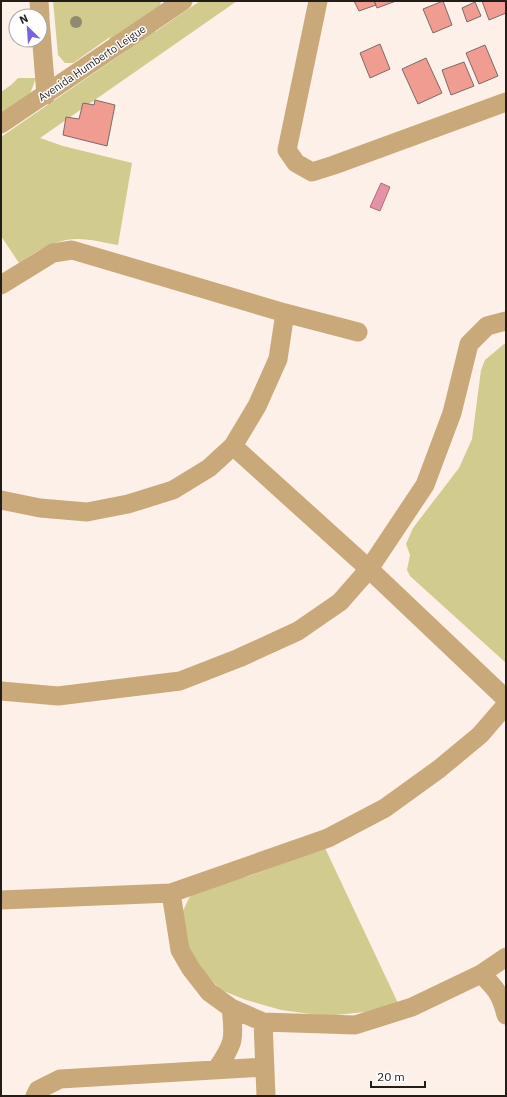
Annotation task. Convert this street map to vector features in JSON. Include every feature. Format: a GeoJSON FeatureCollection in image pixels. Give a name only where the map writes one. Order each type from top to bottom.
{"type":"FeatureCollection","features":[{"type":"Feature","properties":{"kind":"street","name":"Avenida Humberto Leigue"},"geometry":{"type":"LineString","coordinates":[[1,124],[183,1]]}},
{"type":"Feature","properties":{"kind":"street"},"geometry":{"type":"LineString","coordinates":[[318,1],[287,150],[296,163],[312,172],[506,102]]}},
{"type":"Feature","properties":{"kind":"street"},"geometry":{"type":"LineString","coordinates":[[42,48],[46,94]]}},
{"type":"Feature","properties":{"kind":"street"},"geometry":{"type":"LineString","coordinates":[[1,285],[53,253],[72,250],[285,313],[358,332]]}},
{"type":"Feature","properties":{"kind":"street"},"geometry":{"type":"LineString","coordinates":[[1,500],[40,508],[87,512],[128,504],[173,490],[209,468],[234,446],[257,406],[278,359],[285,313]]}},
{"type":"Feature","properties":{"kind":"street"},"geometry":{"type":"LineString","coordinates":[[1,691],[58,696],[180,681],[239,658],[298,631],[340,602],[369,569],[425,485],[452,413],[469,344],[487,326],[506,321]]}},
{"type":"Feature","properties":{"kind":"street"},"geometry":{"type":"LineString","coordinates":[[234,446],[369,569],[506,699]]}},
{"type":"Feature","properties":{"kind":"street"},"geometry":{"type":"LineString","coordinates":[[1,900],[170,893],[328,838],[385,808],[439,769],[480,736],[506,705]]}},
{"type":"Feature","properties":{"kind":"street"},"geometry":{"type":"LineString","coordinates":[[170,893],[180,950],[191,969],[209,992],[231,1008],[263,1022],[355,1025],[412,1007],[481,974],[506,957]]}},
{"type":"Feature","properties":{"kind":"street"},"geometry":{"type":"LineString","coordinates":[[481,974],[494,986],[502,1001],[506,1015]]}},
{"type":"Feature","properties":{"kind":"street"},"geometry":{"type":"LineString","coordinates":[[216,1070],[227,1054],[232,1042],[234,1031],[231,1008]]}},
{"type":"Feature","properties":{"kind":"street"},"geometry":{"type":"LineString","coordinates":[[263,1022],[266,1096]]}},
{"type":"Feature","properties":{"kind":"street"},"geometry":{"type":"LineString","coordinates":[[35,1096],[38,1090],[60,1079],[265,1067]]}},
{"type":"Feature","properties":{"kind":"shaded area"},"geometry":{"type":"Polygon","coordinates":[[[53,1],[161,1],[155,32],[200,1],[237,1],[40,138],[63,146],[132,163],[118,245],[78,239],[62,241],[47,246],[19,263],[1,236],[1,137],[126,51],[118,48],[109,41],[110,37],[73,63],[65,63],[58,55],[53,1]]]}},
{"type":"Feature","properties":{"kind":"shaded area"},"geometry":{"type":"Polygon","coordinates":[[[18,78],[36,78],[30,94],[1,113],[1,92],[18,78]]]}},
{"type":"Feature","properties":{"kind":"shaded area"},"geometry":{"type":"Polygon","coordinates":[[[381,183],[390,187],[380,211],[370,207],[381,183]]]}},
{"type":"Feature","properties":{"kind":"shaded area"},"geometry":{"type":"Polygon","coordinates":[[[504,344],[506,344],[506,663],[410,576],[407,570],[410,555],[406,544],[413,528],[459,468],[472,439],[481,370],[485,360],[504,344]]]}},
{"type":"Feature","properties":{"kind":"shaded area"},"geometry":{"type":"Polygon","coordinates":[[[325,848],[398,1003],[365,1012],[326,1016],[281,1010],[246,1000],[221,990],[198,966],[186,946],[183,911],[189,898],[196,890],[249,876],[325,848]]]}},
{"type":"Feature","properties":{"kind":"building"},"geometry":{"type":"Polygon","coordinates":[[[354,1],[374,1],[376,5],[359,11],[354,1]]]}},
{"type":"Feature","properties":{"kind":"building"},"geometry":{"type":"Polygon","coordinates":[[[374,1],[396,1],[377,8],[374,1]]]}},
{"type":"Feature","properties":{"kind":"building"},"geometry":{"type":"Polygon","coordinates":[[[443,1],[452,25],[433,33],[423,9],[443,1]]]}},
{"type":"Feature","properties":{"kind":"building"},"geometry":{"type":"Polygon","coordinates":[[[482,1],[506,1],[506,13],[489,20],[482,1]]]}},
{"type":"Feature","properties":{"kind":"building"},"geometry":{"type":"Polygon","coordinates":[[[475,2],[481,16],[467,22],[462,8],[475,2]]]}},
{"type":"Feature","properties":{"kind":"building"},"geometry":{"type":"Polygon","coordinates":[[[380,44],[390,69],[370,78],[360,53],[380,44]]]}},
{"type":"Feature","properties":{"kind":"building"},"geometry":{"type":"Polygon","coordinates":[[[485,45],[498,76],[479,84],[466,53],[485,45]]]}},
{"type":"Feature","properties":{"kind":"building"},"geometry":{"type":"Polygon","coordinates":[[[426,58],[442,93],[418,104],[402,69],[426,58]]]}},
{"type":"Feature","properties":{"kind":"building"},"geometry":{"type":"Polygon","coordinates":[[[464,62],[474,86],[451,95],[442,70],[464,62]]]}},
{"type":"Feature","properties":{"kind":"building"},"geometry":{"type":"Polygon","coordinates":[[[95,100],[115,105],[107,146],[63,135],[66,117],[79,119],[83,103],[94,105],[95,100]]]}}]}
